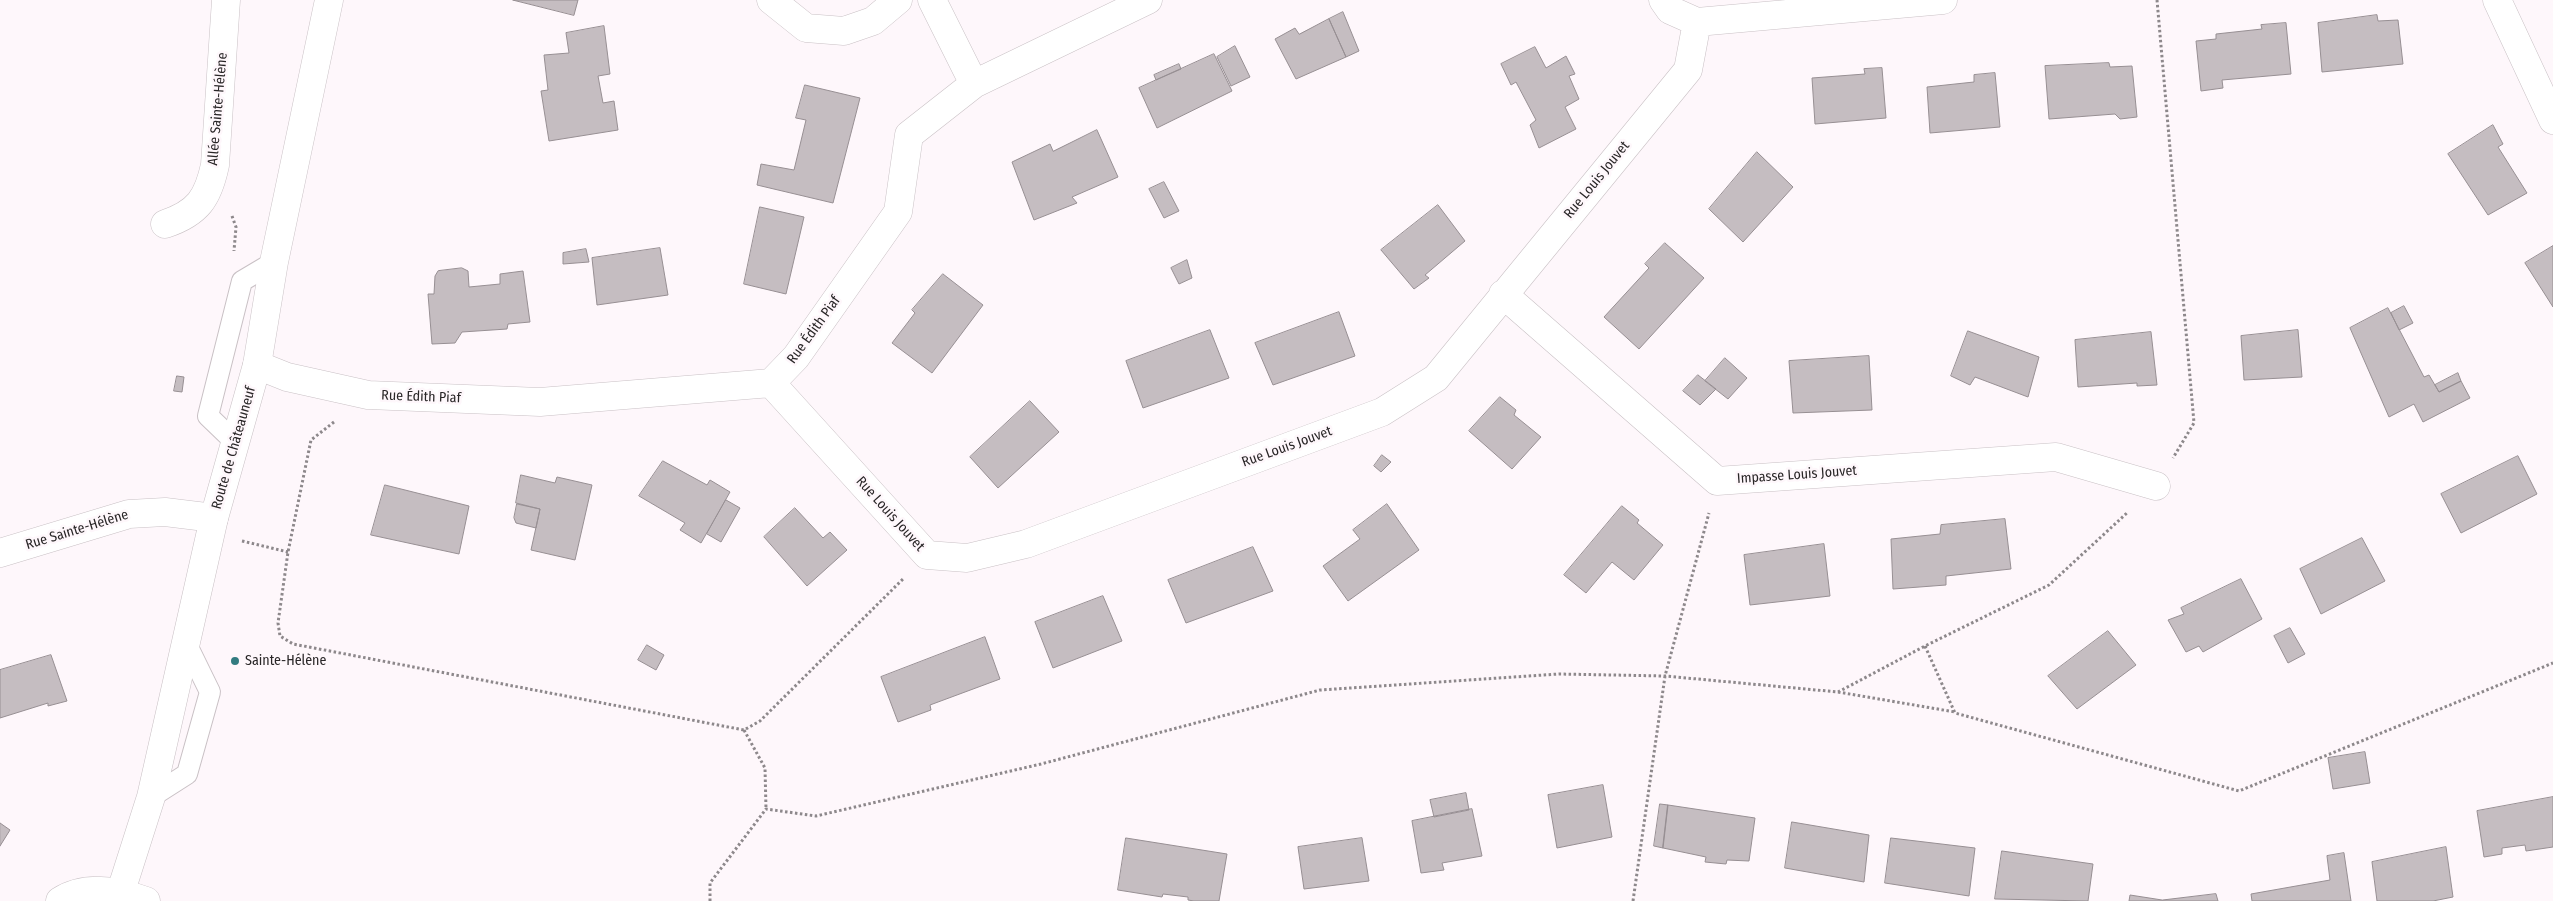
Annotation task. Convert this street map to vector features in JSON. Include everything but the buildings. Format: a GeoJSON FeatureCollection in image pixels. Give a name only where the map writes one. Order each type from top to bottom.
{"type":"FeatureCollection","features":[{"type":"Feature","properties":{"kind":"street","name":"Allée Sainte-Hélène"},"geometry":{"type":"LineString","coordinates":[[165,224],[193,211],[211,184],[215,165],[226,0]]}},
{"type":"Feature","properties":{"kind":"street","name":"Route de Châteauneuf"},"geometry":{"type":"LineString","coordinates":[[121,891],[151,797],[187,645],[214,518],[257,366],[274,262],[329,0]]}},
{"type":"Feature","properties":{"kind":"street"},"geometry":{"type":"LineString","coordinates":[[770,0],[806,28],[844,31],[873,22],[898,0]]}},
{"type":"Feature","properties":{"kind":"street"},"geometry":{"type":"LineString","coordinates":[[932,0],[974,84]]}},
{"type":"Feature","properties":{"kind":"street","name":"Rue Édith Piaf"},"geometry":{"type":"LineString","coordinates":[[257,366],[287,377],[368,395],[540,402],[771,383],[796,358],[898,212],[909,135],[974,84],[1148,0]]}},
{"type":"Feature","properties":{"kind":"street"},"geometry":{"type":"LineString","coordinates":[[1663,0],[1670,10],[1697,22],[1943,0]]}},
{"type":"Feature","properties":{"kind":"street"},"geometry":{"type":"LineString","coordinates":[[2496,0],[2553,120]]}},
{"type":"Feature","properties":{"kind":"street","name":"Rue Louis Jouvet"},"geometry":{"type":"LineString","coordinates":[[771,383],[927,555],[967,558],[1026,544],[1382,412],[1436,378],[1688,70],[1697,22]]}},
{"type":"Feature","properties":{"kind":"street","name":"Impasse Louis Jouvet"},"geometry":{"type":"LineString","coordinates":[[1503,294],[1717,481],[2056,457],[2156,486]]}},
{"type":"Feature","properties":{"kind":"street","name":"Rue Sainte-Hélène"},"geometry":{"type":"LineString","coordinates":[[0,554],[129,514],[165,512],[214,518]]}},
{"type":"Feature","properties":{"kind":"street"},"geometry":{"type":"LineString","coordinates":[[60,901],[92,891],[121,891],[146,901]]}},
{"type":"Feature","properties":{"kind":"lane"},"geometry":{"type":"LineString","coordinates":[[235,442],[208,416],[242,281],[274,262]]}},
{"type":"Feature","properties":{"kind":"path"},"geometry":{"type":"LineString","coordinates":[[1838,692],[1925,646],[2049,585],[2156,486],[2194,423],[2157,0]]}},
{"type":"Feature","properties":{"kind":"path"},"geometry":{"type":"LineString","coordinates":[[211,184],[224,187],[228,207],[236,227],[234,247],[242,281]]}},
{"type":"Feature","properties":{"kind":"path"},"geometry":{"type":"LineString","coordinates":[[368,395],[311,440],[288,552],[278,623],[280,636],[293,644],[744,730],[760,721],[927,555]]}},
{"type":"Feature","properties":{"kind":"path"},"geometry":{"type":"LineString","coordinates":[[1633,901],[1665,676],[1717,481]]}},
{"type":"Feature","properties":{"kind":"path"},"geometry":{"type":"LineString","coordinates":[[234,539],[288,552]]}},
{"type":"Feature","properties":{"kind":"path"},"geometry":{"type":"LineString","coordinates":[[1925,646],[1955,712]]}},
{"type":"Feature","properties":{"kind":"path"},"geometry":{"type":"LineString","coordinates":[[766,809],[816,816],[1041,764],[1320,690],[1559,674],[1665,676],[1838,692],[1955,712],[2239,791],[2553,663]]}},
{"type":"Feature","properties":{"kind":"path"},"geometry":{"type":"LineString","coordinates":[[710,901],[710,883],[766,809],[765,768],[744,730]]}},
{"type":"Feature","properties":{"kind":"place","name":"Sainte-Hélène"},"geometry":{"type":"Point","coordinates":[235,661]}}]}
